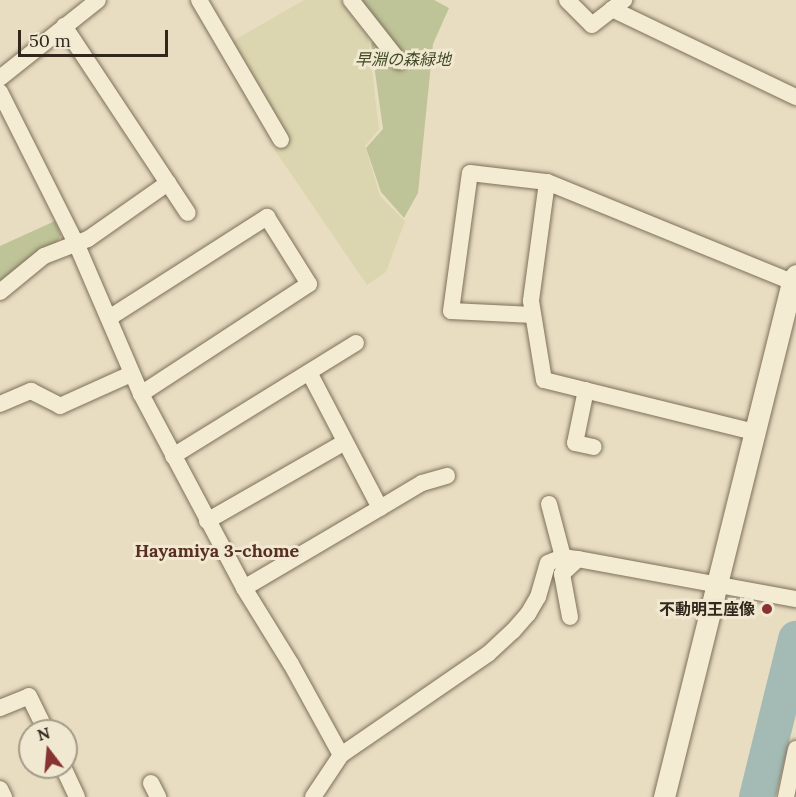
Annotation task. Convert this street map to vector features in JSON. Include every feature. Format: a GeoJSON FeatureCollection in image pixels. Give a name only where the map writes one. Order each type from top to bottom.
{"type":"FeatureCollection","features":[{"type":"Feature","properties":{"kind":"street"},"geometry":{"type":"LineString","coordinates":[[0,78],[98,0]]}},
{"type":"Feature","properties":{"kind":"street"},"geometry":{"type":"LineString","coordinates":[[199,0],[281,140]]}},
{"type":"Feature","properties":{"kind":"street"},"geometry":{"type":"LineString","coordinates":[[351,0],[399,61]]}},
{"type":"Feature","properties":{"kind":"street"},"geometry":{"type":"LineString","coordinates":[[567,0],[592,25],[618,4],[796,97]]}},
{"type":"Feature","properties":{"kind":"street"},"geometry":{"type":"LineString","coordinates":[[64,26],[188,213]]}},
{"type":"Feature","properties":{"kind":"street"},"geometry":{"type":"LineString","coordinates":[[3,97],[76,243],[141,394],[244,588],[291,664],[341,755]]}},
{"type":"Feature","properties":{"kind":"street"},"geometry":{"type":"LineString","coordinates":[[533,315],[450,311],[470,173],[547,182],[794,279],[664,797]]}},
{"type":"Feature","properties":{"kind":"street"},"geometry":{"type":"LineString","coordinates":[[547,182],[531,301],[544,380],[754,432]]}},
{"type":"Feature","properties":{"kind":"street"},"geometry":{"type":"LineString","coordinates":[[0,292],[44,256],[88,239],[168,183]]}},
{"type":"Feature","properties":{"kind":"street"},"geometry":{"type":"LineString","coordinates":[[109,318],[267,217],[309,284],[141,394]]}},
{"type":"Feature","properties":{"kind":"street"},"geometry":{"type":"LineString","coordinates":[[173,456],[356,344]]}},
{"type":"Feature","properties":{"kind":"street"},"geometry":{"type":"LineString","coordinates":[[309,372],[380,508]]}},
{"type":"Feature","properties":{"kind":"street"},"geometry":{"type":"LineString","coordinates":[[0,404],[31,391],[60,405],[131,374]]}},
{"type":"Feature","properties":{"kind":"street"},"geometry":{"type":"LineString","coordinates":[[586,390],[575,443],[594,447]]}},
{"type":"Feature","properties":{"kind":"street"},"geometry":{"type":"LineString","coordinates":[[207,521],[345,442]]}},
{"type":"Feature","properties":{"kind":"street"},"geometry":{"type":"LineString","coordinates":[[244,588],[422,483],[447,476]]}},
{"type":"Feature","properties":{"kind":"street"},"geometry":{"type":"LineString","coordinates":[[549,504],[570,558],[562,574],[570,617]]}},
{"type":"Feature","properties":{"kind":"street"},"geometry":{"type":"LineString","coordinates":[[313,797],[341,755],[503,641],[528,614],[538,597],[548,562],[570,558],[790,598]]}},
{"type":"Feature","properties":{"kind":"street"},"geometry":{"type":"LineString","coordinates":[[0,708],[29,696],[40,719]]}},
{"type":"Feature","properties":{"kind":"street"},"geometry":{"type":"LineString","coordinates":[[786,797],[796,749]]}},
{"type":"Feature","properties":{"kind":"street"},"geometry":{"type":"LineString","coordinates":[[69,779],[77,797]]}},
{"type":"Feature","properties":{"kind":"street"},"geometry":{"type":"LineString","coordinates":[[0,789],[4,797]]}},
{"type":"Feature","properties":{"kind":"shaded area"},"geometry":{"type":"Polygon","coordinates":[[[304,0],[340,0],[368,37],[379,129],[365,146],[380,196],[405,221],[386,272],[367,285],[274,149],[285,143],[231,42],[304,0]]]}},
{"type":"Feature","properties":{"kind":"green space","name":"早淵の森緑地"},"geometry":{"type":"Polygon","coordinates":[[[360,0],[434,0],[449,8],[433,44],[418,193],[404,218],[381,192],[366,148],[383,129],[371,43],[386,36],[360,0]]]}},
{"type":"Feature","properties":{"kind":"green space"},"geometry":{"type":"Polygon","coordinates":[[[55,221],[61,235],[55,246],[0,284],[0,246],[55,221]]]}},
{"type":"Feature","properties":{"kind":"waterway"},"geometry":{"type":"LineString","coordinates":[[757,797],[796,639]]}},
{"type":"Feature","properties":{"kind":"place","name":"不動明王座像"},"geometry":{"type":"Point","coordinates":[767,609]}},
{"type":"Feature","properties":{"kind":"district","name":"Hayamiya 3-chome"},"geometry":{"type":"Point","coordinates":[217,551]}}]}
